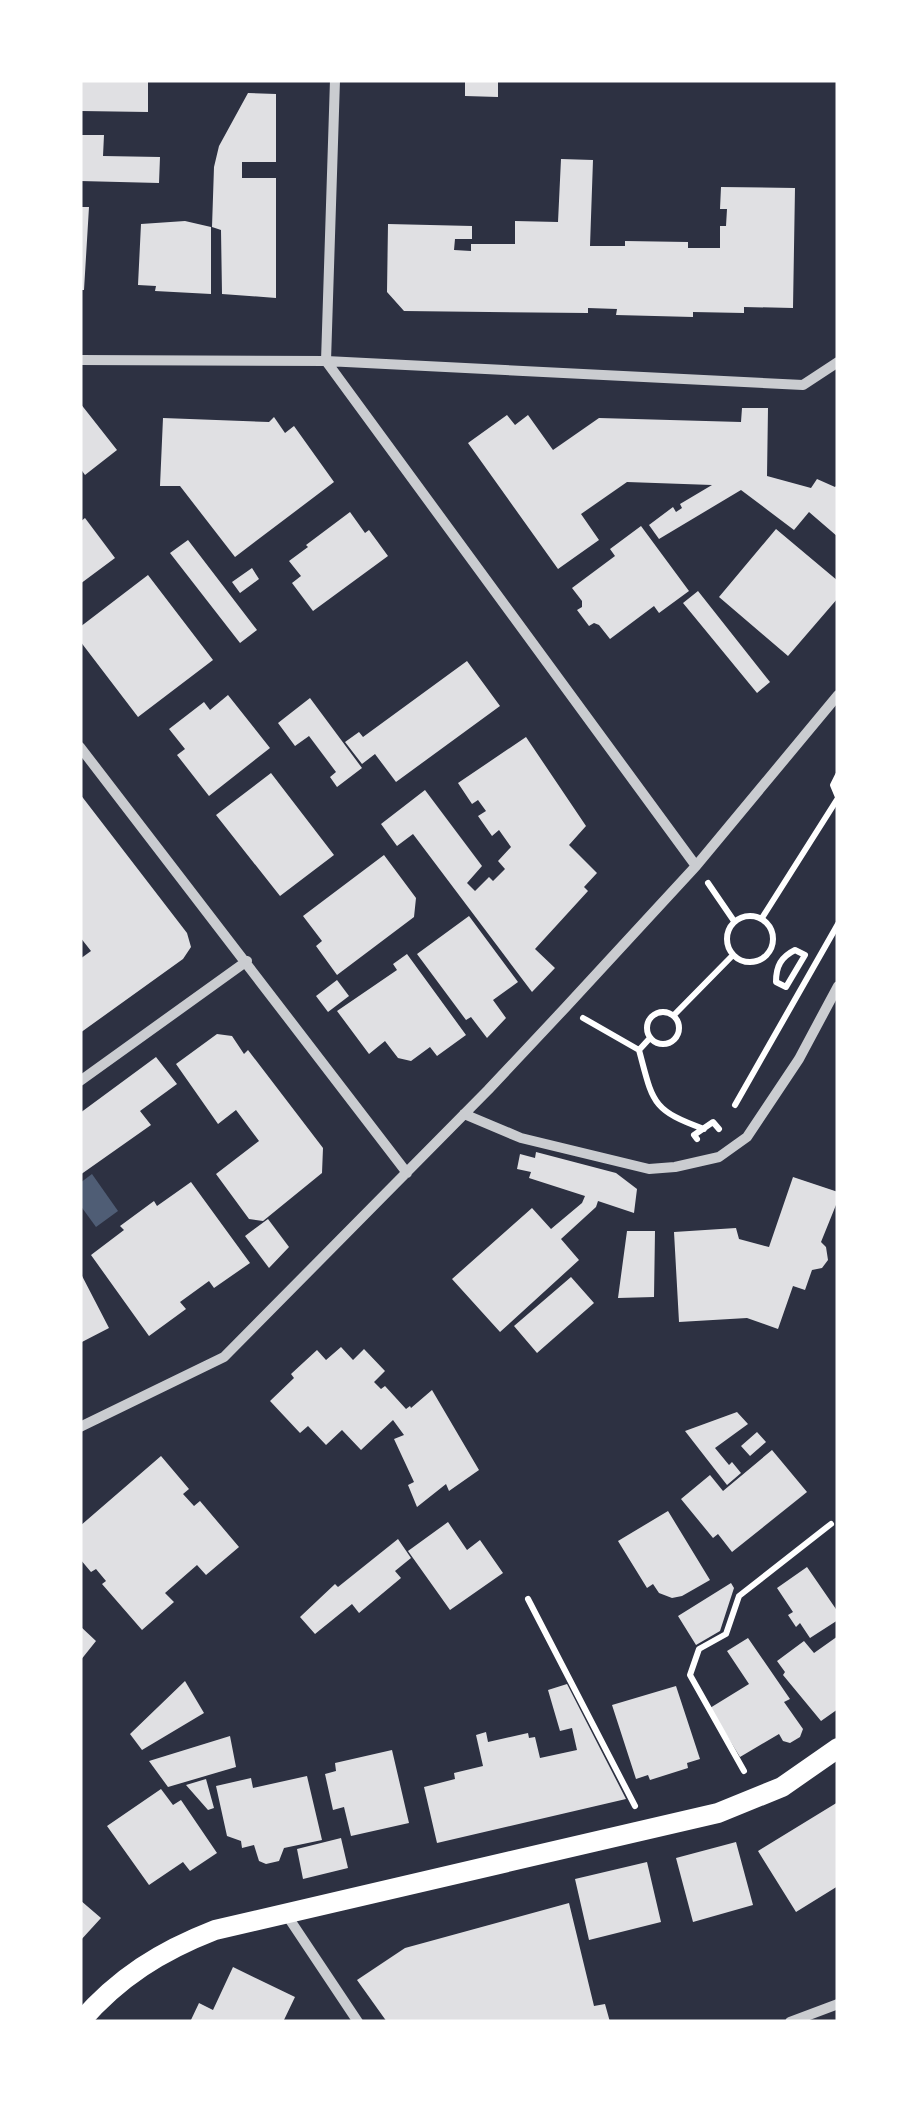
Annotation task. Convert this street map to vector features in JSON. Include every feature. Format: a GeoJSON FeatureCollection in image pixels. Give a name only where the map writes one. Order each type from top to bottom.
{"type":"FeatureCollection","features":[{"type":"Feature","properties":{"kind":"main road"},"geometry":{"type":"LineString","coordinates":[[80,2022],[127,1974],[169,1948],[215,1930],[718,1813],[782,1787],[838,1748]]}},
{"type":"Feature","properties":{"kind":"street"},"geometry":{"type":"LineString","coordinates":[[335,80],[326,361],[696,866]]}},
{"type":"Feature","properties":{"kind":"street"},"geometry":{"type":"LineString","coordinates":[[80,360],[326,361],[803,385],[838,362]]}},
{"type":"Feature","properties":{"kind":"street"},"geometry":{"type":"LineString","coordinates":[[80,1427],[224,1356],[565,1008],[696,866],[838,695]]}},
{"type":"Feature","properties":{"kind":"street"},"geometry":{"type":"LineString","coordinates":[[80,746],[407,1173]]}},
{"type":"Feature","properties":{"kind":"street"},"geometry":{"type":"LineString","coordinates":[[80,1081],[247,962]]}},
{"type":"Feature","properties":{"kind":"street"},"geometry":{"type":"LineString","coordinates":[[464,1114],[521,1138],[649,1169],[676,1168],[719,1157],[747,1138],[800,1059],[838,986]]}},
{"type":"Feature","properties":{"kind":"street"},"geometry":{"type":"LineString","coordinates":[[286,1914],[358,2022]]}},
{"type":"Feature","properties":{"kind":"street"},"geometry":{"type":"LineString","coordinates":[[790,2022],[838,2004]]}},
{"type":"Feature","properties":{"kind":"path"},"geometry":{"type":"LineString","coordinates":[[762,918],[838,798],[833,785],[838,775]]}},
{"type":"Feature","properties":{"kind":"path"},"geometry":{"type":"LineString","coordinates":[[696,866],[734,921]]}},
{"type":"Feature","properties":{"kind":"path"},"geometry":{"type":"LineString","coordinates":[[748,915],[762,918],[772,930],[774,938],[768,952],[755,962],[733,955],[726,941],[734,921],[748,915]]}},
{"type":"Feature","properties":{"kind":"path"},"geometry":{"type":"LineString","coordinates":[[686,1147],[701,1144],[720,1130],[838,924]]}},
{"type":"Feature","properties":{"kind":"path"},"geometry":{"type":"LineString","coordinates":[[796,950],[805,956],[786,987],[776,982],[780,960],[796,950]]}},
{"type":"Feature","properties":{"kind":"path"},"geometry":{"type":"LineString","coordinates":[[768,952],[780,960]]}},
{"type":"Feature","properties":{"kind":"path"},"geometry":{"type":"LineString","coordinates":[[674,1016],[733,955]]}},
{"type":"Feature","properties":{"kind":"path"},"geometry":{"type":"LineString","coordinates":[[798,970],[808,976]]}},
{"type":"Feature","properties":{"kind":"path"},"geometry":{"type":"LineString","coordinates":[[565,1008],[639,1050],[651,1095],[666,1115],[704,1129],[712,1122],[720,1130]]}},
{"type":"Feature","properties":{"kind":"path"},"geometry":{"type":"LineString","coordinates":[[664,1011],[674,1016],[680,1030],[674,1040],[659,1044],[650,1038],[646,1028],[654,1014],[664,1011]]}},
{"type":"Feature","properties":{"kind":"path"},"geometry":{"type":"LineString","coordinates":[[639,1050],[650,1038]]}},
{"type":"Feature","properties":{"kind":"path"},"geometry":{"type":"LineString","coordinates":[[742,1768],[690,1675],[699,1650],[726,1634],[740,1596],[832,1524]]}},
{"type":"Feature","properties":{"kind":"path"},"geometry":{"type":"LineString","coordinates":[[528,1599],[634,1803]]}},
{"type":"Feature","properties":{"kind":"water"},"geometry":{"type":"Polygon","coordinates":[[[92,1174],[118,1211],[96,1227],[80,1205],[80,1183],[92,1174]]]}},
{"type":"Feature","properties":{"kind":"building"},"geometry":{"type":"Polygon","coordinates":[[[81,80],[148,80],[148,112],[81,111],[81,80]]]}},
{"type":"Feature","properties":{"kind":"building"},"geometry":{"type":"Polygon","coordinates":[[[465,80],[498,80],[498,97],[465,96],[465,80]]]}},
{"type":"Feature","properties":{"kind":"building"},"geometry":{"type":"Polygon","coordinates":[[[248,93],[276,94],[276,162],[242,162],[242,178],[276,178],[276,298],[222,294],[221,230],[212,227],[214,167],[219,146],[248,93]]]}},
{"type":"Feature","properties":{"kind":"building"},"geometry":{"type":"Polygon","coordinates":[[[80,135],[104,135],[103,156],[160,157],[159,183],[80,181],[80,135]]]}},
{"type":"Feature","properties":{"kind":"building"},"geometry":{"type":"Polygon","coordinates":[[[561,159],[593,160],[590,246],[625,246],[625,241],[688,242],[688,248],[720,248],[720,226],[726,226],[727,209],[720,209],[721,187],[795,188],[793,308],[744,307],[744,313],[693,312],[693,317],[616,315],[617,309],[588,308],[588,313],[404,311],[387,292],[388,224],[472,226],[472,239],[455,239],[454,250],[471,251],[471,244],[515,244],[515,221],[558,222],[561,159]]]}},
{"type":"Feature","properties":{"kind":"building"},"geometry":{"type":"Polygon","coordinates":[[[80,207],[89,207],[84,290],[80,290],[80,207]]]}},
{"type":"Feature","properties":{"kind":"building"},"geometry":{"type":"Polygon","coordinates":[[[185,221],[211,227],[211,294],[155,291],[156,286],[138,285],[141,224],[185,221]]]}},
{"type":"Feature","properties":{"kind":"building"},"geometry":{"type":"Polygon","coordinates":[[[80,403],[117,450],[85,475],[80,468],[80,403]]]}},
{"type":"Feature","properties":{"kind":"building"},"geometry":{"type":"Polygon","coordinates":[[[742,408],[768,408],[767,476],[811,488],[817,479],[835,487],[838,484],[838,537],[809,512],[794,530],[741,490],[659,539],[649,525],[673,507],[676,512],[682,508],[680,504],[712,485],[627,482],[581,514],[599,540],[558,569],[468,443],[507,415],[515,425],[528,415],[553,450],[599,418],[741,422],[742,408]]]}},
{"type":"Feature","properties":{"kind":"building"},"geometry":{"type":"Polygon","coordinates":[[[274,417],[285,433],[294,426],[334,482],[235,557],[180,486],[160,486],[163,418],[269,422],[274,417]]]}},
{"type":"Feature","properties":{"kind":"building"},"geometry":{"type":"Polygon","coordinates":[[[350,512],[388,556],[313,611],[292,583],[301,576],[289,561],[350,512]]]}},
{"type":"Feature","properties":{"kind":"building"},"geometry":{"type":"Polygon","coordinates":[[[85,518],[115,558],[80,584],[80,522],[85,518]]]}},
{"type":"Feature","properties":{"kind":"building"},"geometry":{"type":"Polygon","coordinates":[[[641,526],[689,591],[659,613],[654,606],[610,639],[599,625],[589,626],[577,610],[582,601],[572,588],[615,556],[610,549],[641,526]]]}},
{"type":"Feature","properties":{"kind":"building"},"geometry":{"type":"Polygon","coordinates":[[[776,529],[838,581],[838,598],[788,656],[719,597],[776,529]]]}},
{"type":"Feature","properties":{"kind":"building"},"geometry":{"type":"Polygon","coordinates":[[[188,540],[257,630],[240,643],[170,553],[188,540]]]}},
{"type":"Feature","properties":{"kind":"building"},"geometry":{"type":"Polygon","coordinates":[[[252,568],[259,579],[240,593],[232,582],[252,568]]]}},
{"type":"Feature","properties":{"kind":"building"},"geometry":{"type":"Polygon","coordinates":[[[148,575],[213,660],[138,717],[80,641],[80,627],[148,575]]]}},
{"type":"Feature","properties":{"kind":"building"},"geometry":{"type":"Polygon","coordinates":[[[698,591],[770,682],[757,693],[683,603],[698,591]]]}},
{"type":"Feature","properties":{"kind":"building"},"geometry":{"type":"Polygon","coordinates":[[[467,661],[500,706],[396,782],[375,754],[362,764],[345,742],[359,732],[363,737],[467,661]]]}},
{"type":"Feature","properties":{"kind":"building"},"geometry":{"type":"Polygon","coordinates":[[[228,695],[270,748],[209,796],[177,755],[185,749],[169,729],[204,702],[210,710],[228,695]]]}},
{"type":"Feature","properties":{"kind":"building"},"geometry":{"type":"Polygon","coordinates":[[[310,698],[362,768],[337,787],[330,777],[336,772],[309,736],[295,746],[278,723],[310,698]]]}},
{"type":"Feature","properties":{"kind":"building"},"geometry":{"type":"Polygon","coordinates":[[[526,737],[586,826],[569,845],[597,873],[584,887],[588,891],[535,949],[555,968],[532,992],[413,834],[397,846],[381,824],[425,790],[482,866],[467,883],[475,891],[489,877],[493,881],[505,869],[498,861],[511,847],[499,830],[492,836],[478,816],[486,811],[478,800],[472,804],[458,783],[526,737]]]}},
{"type":"Feature","properties":{"kind":"building"},"geometry":{"type":"Polygon","coordinates":[[[271,773],[334,855],[280,896],[216,815],[271,773]]]}},
{"type":"Feature","properties":{"kind":"building"},"geometry":{"type":"Polygon","coordinates":[[[80,794],[187,933],[191,947],[183,959],[80,1033],[80,959],[91,951],[80,937],[80,794]]]}},
{"type":"Feature","properties":{"kind":"building"},"geometry":{"type":"Polygon","coordinates":[[[384,855],[416,898],[414,917],[337,975],[316,946],[322,941],[303,916],[384,855]]]}},
{"type":"Feature","properties":{"kind":"building"},"geometry":{"type":"Polygon","coordinates":[[[469,916],[518,982],[493,1000],[506,1018],[487,1038],[471,1017],[466,1020],[417,954],[469,916]]]}},
{"type":"Feature","properties":{"kind":"building"},"geometry":{"type":"Polygon","coordinates":[[[407,954],[466,1035],[437,1056],[430,1047],[411,1061],[398,1058],[385,1041],[369,1054],[337,1011],[397,970],[393,964],[407,954]]]}},
{"type":"Feature","properties":{"kind":"building"},"geometry":{"type":"Polygon","coordinates":[[[337,980],[349,996],[328,1012],[316,996],[337,980]]]}},
{"type":"Feature","properties":{"kind":"building"},"geometry":{"type":"Polygon","coordinates":[[[217,1034],[232,1036],[244,1054],[248,1050],[323,1148],[322,1173],[263,1221],[249,1219],[216,1174],[259,1141],[236,1110],[218,1124],[176,1064],[217,1034]]]}},
{"type":"Feature","properties":{"kind":"building"},"geometry":{"type":"Polygon","coordinates":[[[156,1057],[177,1084],[140,1111],[151,1125],[80,1175],[80,1113],[156,1057]]]}},
{"type":"Feature","properties":{"kind":"building"},"geometry":{"type":"Polygon","coordinates":[[[536,1152],[616,1173],[637,1189],[634,1213],[598,1201],[561,1239],[579,1260],[500,1332],[452,1279],[532,1208],[551,1229],[582,1203],[585,1196],[529,1178],[531,1172],[517,1169],[520,1154],[535,1158],[536,1152]]]}},
{"type":"Feature","properties":{"kind":"building"},"geometry":{"type":"Polygon","coordinates":[[[793,1177],[838,1192],[838,1200],[821,1242],[828,1260],[822,1268],[812,1270],[805,1290],[793,1286],[778,1329],[747,1318],[679,1322],[674,1232],[736,1228],[739,1239],[769,1247],[793,1177]]]}},
{"type":"Feature","properties":{"kind":"building"},"geometry":{"type":"Polygon","coordinates":[[[191,1182],[250,1263],[214,1288],[209,1281],[180,1302],[186,1309],[149,1336],[91,1255],[124,1230],[120,1226],[154,1201],[157,1206],[191,1182]]]}},
{"type":"Feature","properties":{"kind":"building"},"geometry":{"type":"Polygon","coordinates":[[[268,1219],[289,1247],[269,1268],[245,1236],[268,1219]]]}},
{"type":"Feature","properties":{"kind":"building"},"geometry":{"type":"Polygon","coordinates":[[[627,1231],[655,1231],[654,1297],[618,1298],[627,1231]]]}},
{"type":"Feature","properties":{"kind":"building"},"geometry":{"type":"Polygon","coordinates":[[[80,1272],[109,1328],[80,1343],[80,1272]]]}},
{"type":"Feature","properties":{"kind":"building"},"geometry":{"type":"Polygon","coordinates":[[[571,1277],[594,1303],[537,1353],[514,1326],[571,1277]]]}},
{"type":"Feature","properties":{"kind":"building"},"geometry":{"type":"Polygon","coordinates":[[[341,1347],[353,1360],[364,1349],[385,1371],[374,1382],[381,1389],[385,1386],[406,1409],[432,1390],[479,1470],[449,1491],[446,1484],[417,1507],[408,1485],[414,1482],[394,1439],[404,1435],[393,1420],[361,1450],[342,1430],[326,1445],[308,1426],[300,1433],[270,1401],[317,1350],[326,1360],[341,1347]]]}},
{"type":"Feature","properties":{"kind":"building"},"geometry":{"type":"Polygon","coordinates":[[[737,1412],[748,1424],[715,1448],[741,1473],[727,1485],[685,1431],[737,1412]]]}},
{"type":"Feature","properties":{"kind":"building"},"geometry":{"type":"Polygon","coordinates":[[[757,1432],[766,1442],[750,1456],[741,1446],[757,1432]]]}},
{"type":"Feature","properties":{"kind":"building"},"geometry":{"type":"Polygon","coordinates":[[[772,1450],[807,1492],[732,1552],[718,1534],[713,1538],[681,1499],[710,1475],[723,1491],[772,1450]]]}},
{"type":"Feature","properties":{"kind":"building"},"geometry":{"type":"Polygon","coordinates":[[[161,1456],[189,1489],[183,1494],[194,1506],[200,1501],[239,1547],[206,1575],[197,1565],[165,1593],[174,1602],[142,1630],[102,1584],[106,1581],[96,1569],[91,1572],[80,1559],[80,1526],[161,1456]]]}},
{"type":"Feature","properties":{"kind":"building"},"geometry":{"type":"Polygon","coordinates":[[[668,1511],[710,1580],[672,1598],[659,1593],[653,1584],[647,1588],[618,1541],[668,1511]]]}},
{"type":"Feature","properties":{"kind":"building"},"geometry":{"type":"Polygon","coordinates":[[[448,1522],[467,1550],[480,1540],[503,1573],[450,1610],[408,1551],[448,1522]]]}},
{"type":"Feature","properties":{"kind":"building"},"geometry":{"type":"Polygon","coordinates":[[[398,1539],[411,1558],[395,1571],[401,1578],[359,1613],[352,1604],[315,1634],[300,1617],[335,1584],[338,1587],[398,1539]]]}},
{"type":"Feature","properties":{"kind":"building"},"geometry":{"type":"Polygon","coordinates":[[[807,1567],[838,1612],[838,1620],[810,1638],[800,1623],[796,1627],[788,1615],[793,1612],[777,1588],[807,1567]]]}},
{"type":"Feature","properties":{"kind":"building"},"geometry":{"type":"Polygon","coordinates":[[[731,1583],[734,1588],[720,1631],[696,1645],[678,1616],[731,1583]]]}},
{"type":"Feature","properties":{"kind":"building"},"geometry":{"type":"Polygon","coordinates":[[[80,1626],[96,1641],[80,1661],[80,1626]]]}},
{"type":"Feature","properties":{"kind":"building"},"geometry":{"type":"Polygon","coordinates":[[[838,1636],[838,1709],[821,1721],[783,1675],[785,1672],[777,1661],[804,1641],[814,1653],[838,1636]]]}},
{"type":"Feature","properties":{"kind":"building"},"geometry":{"type":"Polygon","coordinates":[[[748,1638],[790,1699],[784,1702],[803,1729],[800,1737],[790,1743],[779,1734],[740,1757],[710,1708],[749,1684],[727,1651],[748,1638]]]}},
{"type":"Feature","properties":{"kind":"building"},"geometry":{"type":"Polygon","coordinates":[[[185,1681],[204,1713],[142,1750],[130,1734],[185,1681]]]}},
{"type":"Feature","properties":{"kind":"building"},"geometry":{"type":"Polygon","coordinates":[[[567,1684],[626,1799],[437,1843],[424,1787],[455,1779],[454,1773],[483,1766],[476,1735],[486,1732],[488,1742],[528,1733],[529,1738],[535,1737],[540,1758],[577,1750],[572,1728],[560,1731],[548,1690],[567,1684]]]}},
{"type":"Feature","properties":{"kind":"building"},"geometry":{"type":"Polygon","coordinates":[[[676,1686],[700,1759],[687,1763],[688,1768],[650,1780],[648,1775],[636,1779],[612,1705],[676,1686]]]}},
{"type":"Feature","properties":{"kind":"building"},"geometry":{"type":"Polygon","coordinates":[[[230,1736],[236,1767],[168,1787],[149,1761],[230,1736]]]}},
{"type":"Feature","properties":{"kind":"building"},"geometry":{"type":"Polygon","coordinates":[[[392,1750],[409,1823],[351,1836],[344,1807],[333,1810],[325,1774],[336,1771],[335,1763],[392,1750]]]}},
{"type":"Feature","properties":{"kind":"building"},"geometry":{"type":"Polygon","coordinates":[[[307,1776],[322,1840],[284,1848],[279,1861],[266,1864],[259,1861],[254,1845],[242,1848],[241,1841],[227,1836],[216,1786],[251,1778],[253,1788],[307,1776]]]}},
{"type":"Feature","properties":{"kind":"building"},"geometry":{"type":"Polygon","coordinates":[[[206,1779],[214,1808],[208,1810],[186,1785],[206,1779]]]}},
{"type":"Feature","properties":{"kind":"building"},"geometry":{"type":"Polygon","coordinates":[[[161,1789],[173,1805],[181,1800],[217,1853],[190,1871],[183,1862],[149,1885],[107,1826],[161,1789]]]}},
{"type":"Feature","properties":{"kind":"building"},"geometry":{"type":"Polygon","coordinates":[[[838,1802],[838,1886],[796,1912],[758,1851],[838,1802]]]}},
{"type":"Feature","properties":{"kind":"building"},"geometry":{"type":"Polygon","coordinates":[[[341,1838],[348,1868],[303,1879],[297,1849],[341,1838]]]}},
{"type":"Feature","properties":{"kind":"building"},"geometry":{"type":"Polygon","coordinates":[[[736,1842],[753,1905],[693,1922],[676,1858],[736,1842]]]}},
{"type":"Feature","properties":{"kind":"building"},"geometry":{"type":"Polygon","coordinates":[[[647,1862],[661,1922],[589,1940],[575,1879],[647,1862]]]}},
{"type":"Feature","properties":{"kind":"building"},"geometry":{"type":"Polygon","coordinates":[[[80,1900],[101,1918],[80,1941],[80,1900]]]}},
{"type":"Feature","properties":{"kind":"building"},"geometry":{"type":"Polygon","coordinates":[[[569,1903],[594,2006],[605,2004],[610,2022],[387,2022],[357,1980],[405,1948],[569,1903]]]}},
{"type":"Feature","properties":{"kind":"building"},"geometry":{"type":"Polygon","coordinates":[[[233,1967],[295,1997],[283,2022],[190,2022],[199,2003],[213,2010],[233,1967]]]}}]}
